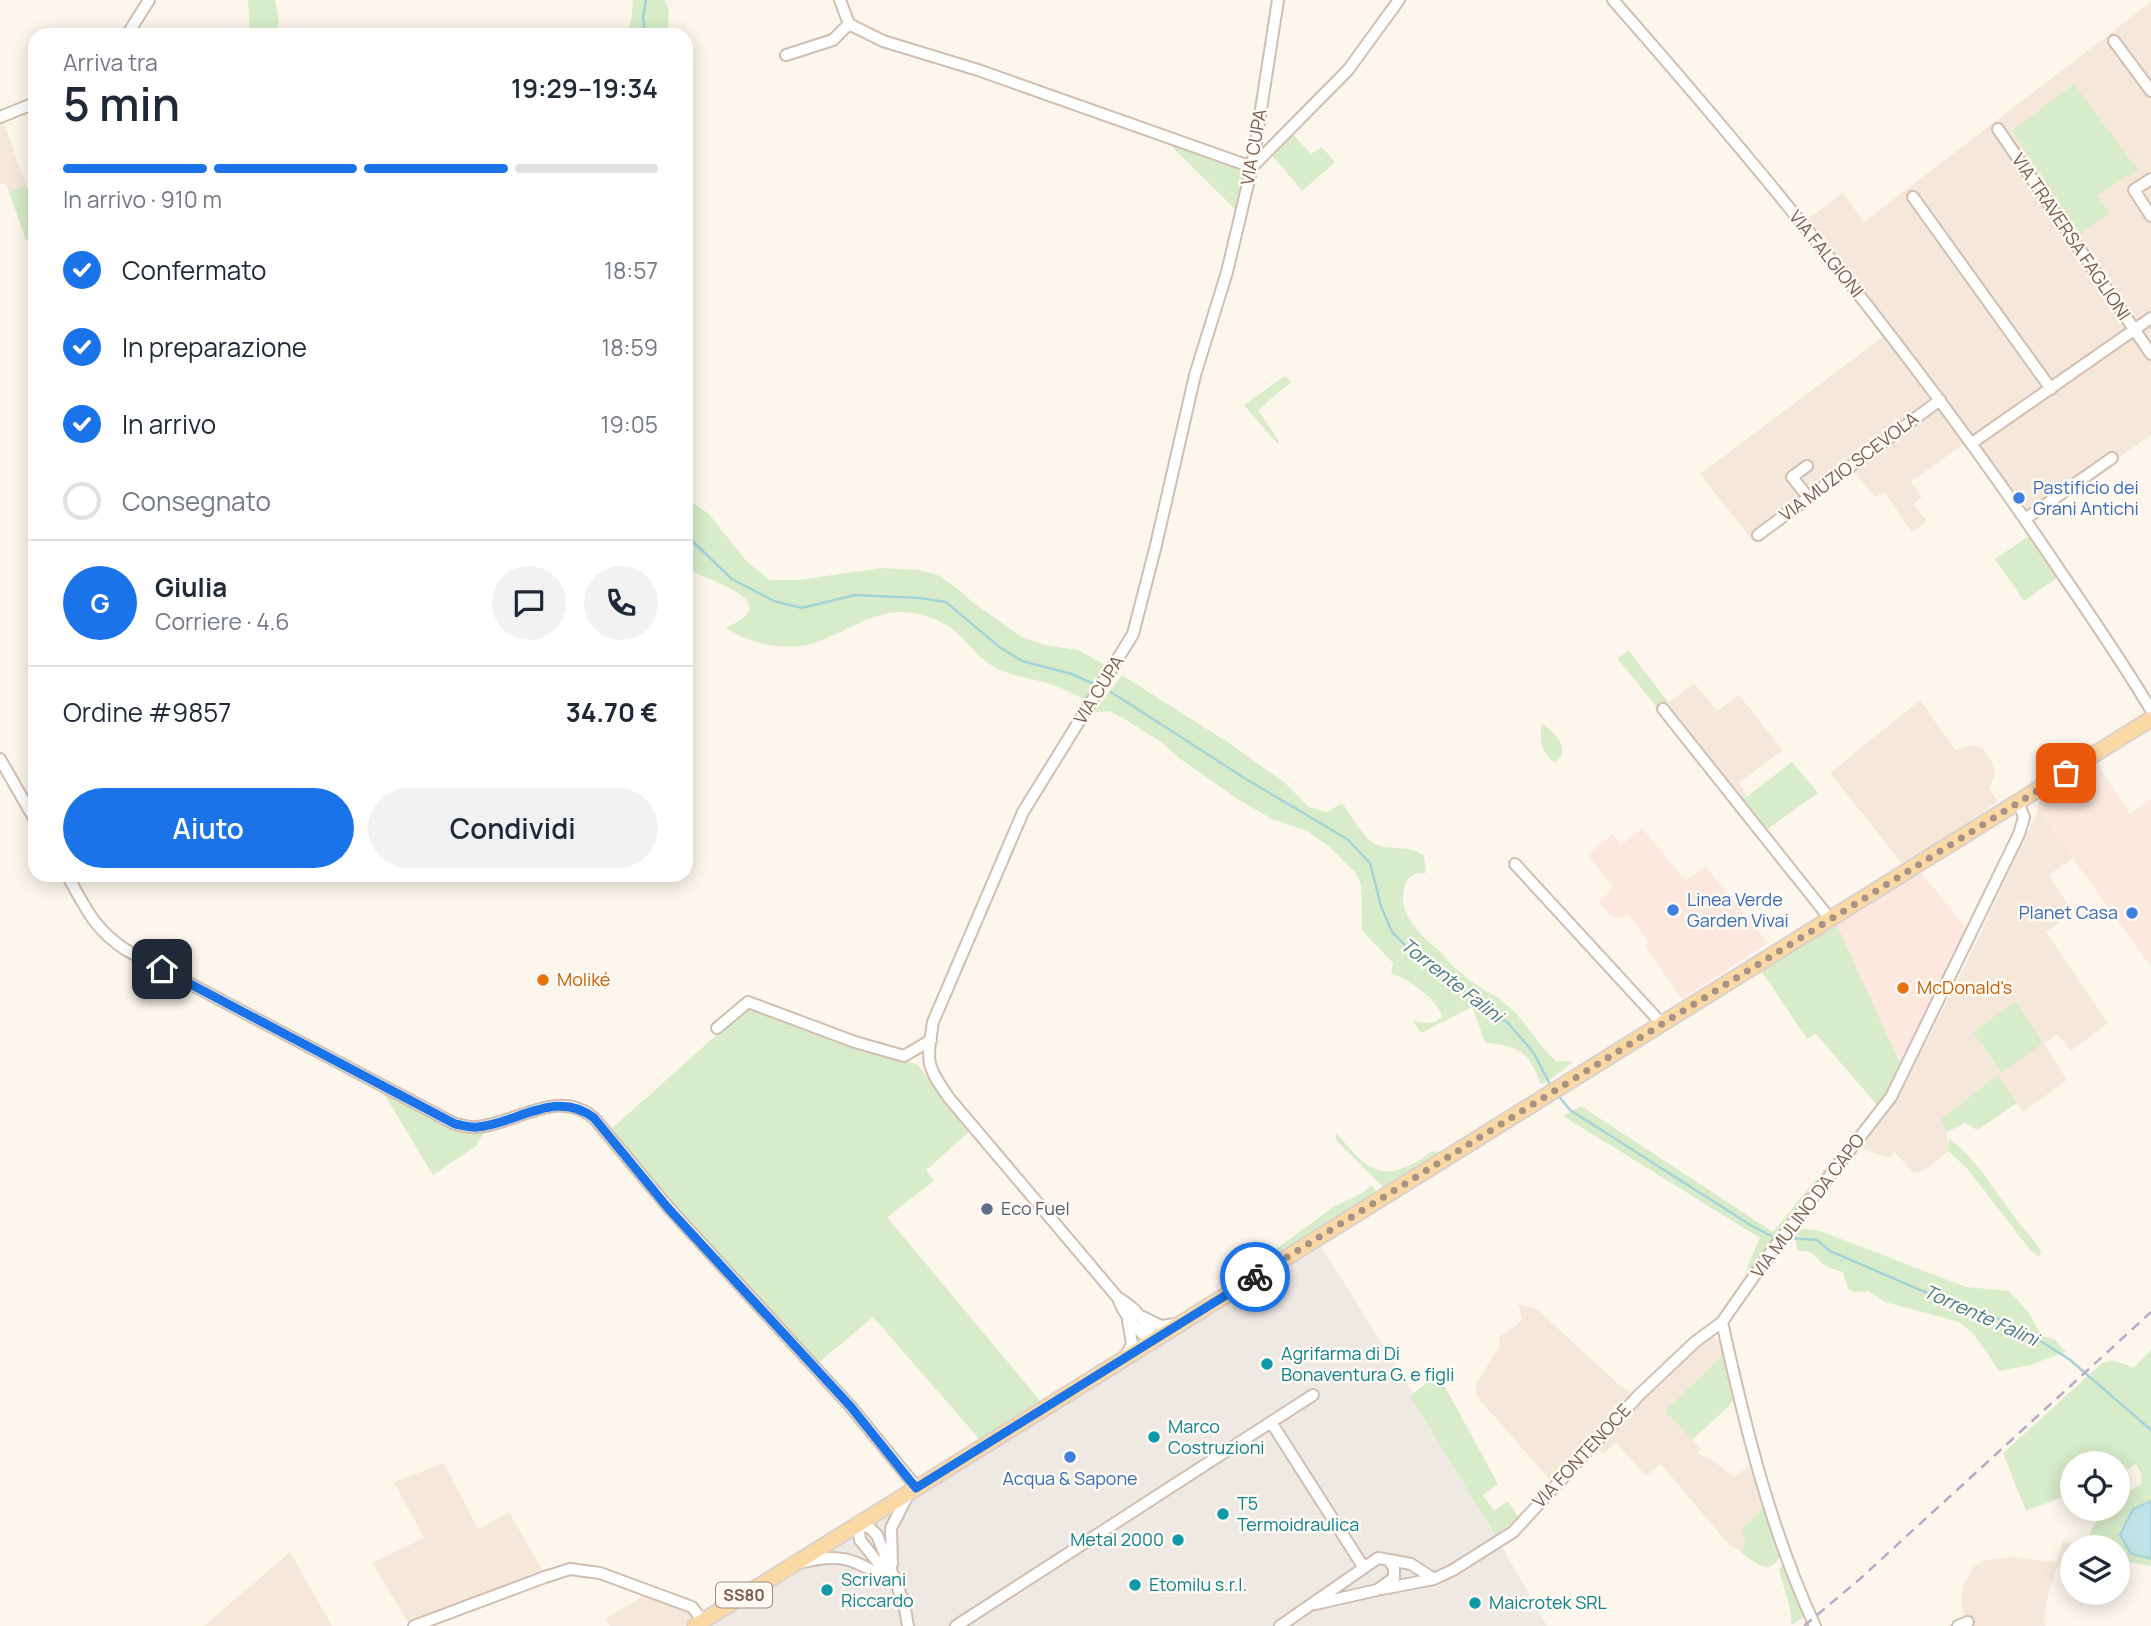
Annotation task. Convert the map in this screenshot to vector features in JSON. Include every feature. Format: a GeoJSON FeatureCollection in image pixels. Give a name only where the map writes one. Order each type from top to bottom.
{"type":"FeatureCollection","features":[{"type":"Feature","properties":{"kind":"main road","name":"SS80"},"geometry":{"type":"LineString","coordinates":[[699,1623],[2151,719]]}},
{"type":"Feature","properties":{"kind":"street"},"geometry":{"type":"LineString","coordinates":[[131,28],[149,0]]}},
{"type":"Feature","properties":{"kind":"street"},"geometry":{"type":"LineString","coordinates":[[840,0],[849,24],[883,41],[978,69],[1252,167],[1348,70],[1399,0]]}},
{"type":"Feature","properties":{"kind":"street","name":"VIA CUPA"},"geometry":{"type":"LineString","coordinates":[[1153,1340],[1145,1337],[1132,1315],[949,1098],[932,1074],[929,1063],[930,1040],[933,1022],[1023,812],[1133,634],[1195,375],[1227,272],[1252,167],[1278,0]]}},
{"type":"Feature","properties":{"kind":"street","name":"VIA FALGIONI"},"geometry":{"type":"LineString","coordinates":[[1613,0],[1832,261],[1940,400],[2025,519],[2151,710]]}},
{"type":"Feature","properties":{"kind":"street"},"geometry":{"type":"LineString","coordinates":[[786,55],[833,40],[849,24]]}},
{"type":"Feature","properties":{"kind":"street"},"geometry":{"type":"LineString","coordinates":[[2114,41],[2151,91]]}},
{"type":"Feature","properties":{"kind":"street"},"geometry":{"type":"LineString","coordinates":[[0,117],[28,106]]}},
{"type":"Feature","properties":{"kind":"street","name":"VIA TRAVERSA FAGLIONI"},"geometry":{"type":"LineString","coordinates":[[1972,443],[2134,331],[1998,129]]}},
{"type":"Feature","properties":{"kind":"street"},"geometry":{"type":"LineString","coordinates":[[2151,179],[2134,190],[2151,216]]}},
{"type":"Feature","properties":{"kind":"street"},"geometry":{"type":"LineString","coordinates":[[1913,197],[2051,389]]}},
{"type":"Feature","properties":{"kind":"street"},"geometry":{"type":"LineString","coordinates":[[2151,318],[2134,331],[2151,354]]}},
{"type":"Feature","properties":{"kind":"street","name":"VIA MUZIO SCEVOLA"},"geometry":{"type":"LineString","coordinates":[[1758,535],[1940,400]]}},
{"type":"Feature","properties":{"kind":"street"},"geometry":{"type":"LineString","coordinates":[[2025,519],[2112,458]]}},
{"type":"Feature","properties":{"kind":"street"},"geometry":{"type":"LineString","coordinates":[[1807,466],[1792,477],[1808,497]]}},
{"type":"Feature","properties":{"kind":"street","name":"VIA FALGIONI"},"geometry":{"type":"LineString","coordinates":[[2134,681],[2151,695]]}},
{"type":"Feature","properties":{"kind":"street"},"geometry":{"type":"LineString","coordinates":[[1663,709],[1830,920]]}},
{"type":"Feature","properties":{"kind":"street"},"geometry":{"type":"LineString","coordinates":[[0,759],[28,808]]}},
{"type":"Feature","properties":{"kind":"street","name":"VIA MULINO DA CAPO"},"geometry":{"type":"LineString","coordinates":[[1722,1322],[1773,1249],[1891,1097],[2019,834],[2024,817],[2018,802]]}},
{"type":"Feature","properties":{"kind":"street"},"geometry":{"type":"LineString","coordinates":[[1515,864],[1662,1024]]}},
{"type":"Feature","properties":{"kind":"street"},"geometry":{"type":"LineString","coordinates":[[71,882],[106,937],[126,950],[455,1124],[474,1128],[557,1106],[576,1107],[594,1118],[668,1208],[851,1407],[913,1490],[891,1528],[890,1552],[895,1584]]}},
{"type":"Feature","properties":{"kind":"street"},"geometry":{"type":"LineString","coordinates":[[717,1028],[748,1002],[855,1042],[904,1056],[930,1040]]}},
{"type":"Feature","properties":{"kind":"street"},"geometry":{"type":"LineString","coordinates":[[1132,1315],[1161,1326],[1185,1321]]}},
{"type":"Feature","properties":{"kind":"street","name":"VIA CUPA"},"geometry":{"type":"LineString","coordinates":[[1125,1357],[1132,1344],[1132,1315]]}},
{"type":"Feature","properties":{"kind":"street"},"geometry":{"type":"LineString","coordinates":[[1722,1322],[1768,1504],[1787,1561],[1815,1626]]}},
{"type":"Feature","properties":{"kind":"street","name":"VIA FONTENOCE"},"geometry":{"type":"LineString","coordinates":[[1315,1604],[1434,1578],[1453,1570],[1513,1532],[1639,1395],[1695,1342],[1722,1322]]}},
{"type":"Feature","properties":{"kind":"street"},"geometry":{"type":"LineString","coordinates":[[956,1626],[1312,1395]]}},
{"type":"Feature","properties":{"kind":"street"},"geometry":{"type":"LineString","coordinates":[[1271,1422],[1364,1568]]}},
{"type":"Feature","properties":{"kind":"street"},"geometry":{"type":"LineString","coordinates":[[895,1584],[860,1540],[858,1524],[870,1528],[877,1535],[904,1603],[908,1626]]}},
{"type":"Feature","properties":{"kind":"street"},"geometry":{"type":"LineString","coordinates":[[793,1565],[842,1557],[865,1565],[895,1584]]}},
{"type":"Feature","properties":{"kind":"street","name":"VIA FONTENOCE"},"geometry":{"type":"LineString","coordinates":[[1280,1626],[1377,1558],[1389,1560]]}},
{"type":"Feature","properties":{"kind":"street"},"geometry":{"type":"LineString","coordinates":[[1389,1560],[1411,1564],[1434,1578]]}},
{"type":"Feature","properties":{"kind":"street"},"geometry":{"type":"LineString","coordinates":[[1377,1590],[1394,1578],[1394,1568],[1389,1560]]}},
{"type":"Feature","properties":{"kind":"street"},"geometry":{"type":"LineString","coordinates":[[414,1626],[563,1570],[578,1568],[600,1573],[692,1607],[699,1623]]}},
{"type":"Feature","properties":{"kind":"shaded area"},"geometry":{"type":"Polygon","coordinates":[[[2151,2],[2151,435],[2028,520],[1946,399],[1805,221],[1843,193],[1864,222],[2151,2]]]}},
{"type":"Feature","properties":{"kind":"shaded area"},"geometry":{"type":"Polygon","coordinates":[[[3,121],[26,185],[9,192],[5,183],[0,184],[0,122],[3,121]]]}},
{"type":"Feature","properties":{"kind":"shaded area"},"geometry":{"type":"Polygon","coordinates":[[[1884,336],[1965,443],[1911,482],[1922,497],[1913,504],[1927,521],[1912,532],[1885,493],[1875,497],[1851,469],[1754,542],[1700,474],[1884,336]]]}},
{"type":"Feature","properties":{"kind":"shaded area"},"geometry":{"type":"Polygon","coordinates":[[[1694,683],[1717,711],[1739,695],[1783,750],[1739,783],[1746,793],[1744,803],[1659,710],[1694,683]]]}},
{"type":"Feature","properties":{"kind":"shaded area"},"geometry":{"type":"Polygon","coordinates":[[[1920,700],[1955,750],[1972,745],[1982,748],[1992,762],[1995,775],[1989,788],[1998,801],[1905,867],[1830,773],[1920,700]]]}},
{"type":"Feature","properties":{"kind":"shaded area","name":"Planet Casa"},"geometry":{"type":"Polygon","coordinates":[[[2096,762],[2130,814],[2151,800],[2151,967],[2038,810],[2041,796],[2096,762]]]}},
{"type":"Feature","properties":{"kind":"shaded area"},"geometry":{"type":"Polygon","coordinates":[[[2038,810],[2073,858],[2049,875],[2073,913],[2046,932],[2108,1023],[2071,1051],[2057,1034],[2044,1043],[2067,1080],[2023,1112],[1997,1076],[1942,1119],[1947,1132],[1948,1151],[1928,1168],[1919,1173],[1913,1172],[1894,1152],[1891,1157],[1887,1157],[1859,1148],[1898,1098],[1977,941],[2038,810]]]}},
{"type":"Feature","properties":{"kind":"shaded area","name":"Linea Verde Garden Vivai"},"geometry":{"type":"Polygon","coordinates":[[[1642,828],[1686,881],[1705,866],[1768,943],[1682,999],[1645,945],[1649,942],[1629,916],[1614,918],[1599,903],[1613,887],[1588,855],[1613,834],[1621,845],[1642,828]]]}},
{"type":"Feature","properties":{"kind":"shaded area","name":"McDonald's"},"geometry":{"type":"Polygon","coordinates":[[[1920,871],[1968,930],[1902,1067],[1836,923],[1920,871]]]}},
{"type":"Feature","properties":{"kind":"shaded area"},"geometry":{"type":"Polygon","coordinates":[[[1319,1243],[1413,1393],[1410,1395],[1489,1524],[1547,1626],[704,1626],[1319,1243]]]}},
{"type":"Feature","properties":{"kind":"shaded area"},"geometry":{"type":"Polygon","coordinates":[[[1518,1304],[1537,1309],[1618,1384],[1633,1393],[1551,1481],[1478,1398],[1476,1391],[1476,1385],[1500,1347],[1499,1337],[1522,1319],[1518,1304]]]}},
{"type":"Feature","properties":{"kind":"shaded area"},"geometry":{"type":"Polygon","coordinates":[[[1713,1337],[1721,1342],[1726,1352],[1666,1411],[1701,1449],[1697,1454],[1711,1459],[1734,1477],[1753,1463],[1763,1508],[1742,1529],[1746,1542],[1741,1552],[1729,1545],[1661,1464],[1646,1476],[1616,1443],[1603,1454],[1596,1446],[1691,1350],[1713,1337]]]}},
{"type":"Feature","properties":{"kind":"shaded area"},"geometry":{"type":"Polygon","coordinates":[[[444,1463],[478,1529],[509,1512],[544,1573],[410,1625],[372,1563],[424,1538],[394,1482],[444,1463]]]}},
{"type":"Feature","properties":{"kind":"shaded area"},"geometry":{"type":"Polygon","coordinates":[[[2060,1550],[2060,1567],[2057,1567],[2048,1595],[2043,1622],[2046,1623],[2045,1626],[1947,1626],[1965,1618],[1961,1602],[1963,1586],[1974,1567],[1985,1560],[2013,1557],[2056,1562],[2060,1550]]]}},
{"type":"Feature","properties":{"kind":"shaded area"},"geometry":{"type":"Polygon","coordinates":[[[290,1552],[332,1626],[204,1626],[290,1552]]]}},
{"type":"Feature","properties":{"kind":"shaded area"},"geometry":{"type":"Polygon","coordinates":[[[648,1593],[691,1609],[697,1618],[684,1626],[610,1626],[605,1619],[648,1593]]]}},
{"type":"Feature","properties":{"kind":"green space"},"geometry":{"type":"Polygon","coordinates":[[[248,0],[275,0],[278,28],[250,28],[248,0]]]}},
{"type":"Feature","properties":{"kind":"green space"},"geometry":{"type":"Polygon","coordinates":[[[633,0],[665,0],[669,11],[668,28],[628,28],[633,0]]]}},
{"type":"Feature","properties":{"kind":"green space"},"geometry":{"type":"Polygon","coordinates":[[[2074,84],[2138,170],[2097,195],[2110,213],[2080,234],[2012,131],[2074,84]]]}},
{"type":"Feature","properties":{"kind":"green space"},"geometry":{"type":"Polygon","coordinates":[[[1291,132],[1311,154],[1322,147],[1335,162],[1302,191],[1270,153],[1291,132]]]}},
{"type":"Feature","properties":{"kind":"green space"},"geometry":{"type":"Polygon","coordinates":[[[1171,140],[1246,168],[1236,210],[1173,148],[1171,140]]]}},
{"type":"Feature","properties":{"kind":"green space"},"geometry":{"type":"Polygon","coordinates":[[[26,185],[28,239],[26,240],[9,192],[26,185]]]}},
{"type":"Feature","properties":{"kind":"green space"},"geometry":{"type":"Polygon","coordinates":[[[1285,376],[1291,382],[1258,410],[1279,441],[1277,443],[1244,405],[1285,376]]]}},
{"type":"Feature","properties":{"kind":"green space"},"geometry":{"type":"Polygon","coordinates":[[[693,503],[709,514],[748,563],[770,580],[798,580],[882,568],[919,570],[938,575],[1020,636],[1044,645],[1078,650],[1107,666],[1086,700],[1052,685],[997,669],[948,626],[910,612],[892,613],[863,621],[814,643],[775,646],[749,639],[725,628],[743,618],[750,609],[747,601],[726,586],[693,571],[693,503]]]}},
{"type":"Feature","properties":{"kind":"green space"},"geometry":{"type":"Polygon","coordinates":[[[2029,536],[2058,577],[2024,601],[1995,559],[2029,536]]]}},
{"type":"Feature","properties":{"kind":"green space"},"geometry":{"type":"Polygon","coordinates":[[[1629,651],[1668,702],[1659,710],[1617,658],[1629,651]]]}},
{"type":"Feature","properties":{"kind":"green space"},"geometry":{"type":"Polygon","coordinates":[[[1122,675],[1232,745],[1285,783],[1309,807],[1327,812],[1342,803],[1375,844],[1412,850],[1424,856],[1426,873],[1413,875],[1405,885],[1404,904],[1410,921],[1458,971],[1514,1011],[1556,1061],[1573,1062],[1541,1084],[1531,1063],[1521,1052],[1485,1042],[1472,1007],[1421,1033],[1413,1021],[1432,1023],[1442,1016],[1435,1003],[1421,990],[1391,974],[1393,963],[1362,930],[1361,884],[1354,871],[1330,847],[1307,831],[1272,819],[1239,800],[1161,742],[1125,719],[1109,711],[1093,713],[1122,675]]]}},
{"type":"Feature","properties":{"kind":"green space"},"geometry":{"type":"Polygon","coordinates":[[[1543,724],[1553,732],[1562,747],[1560,758],[1555,763],[1542,745],[1543,724]]]}},
{"type":"Feature","properties":{"kind":"green space"},"geometry":{"type":"Polygon","coordinates":[[[1792,762],[1818,793],[1766,830],[1744,803],[1745,798],[1792,762]]]}},
{"type":"Feature","properties":{"kind":"green space"},"geometry":{"type":"Polygon","coordinates":[[[1836,923],[1902,1067],[1878,1105],[1747,1275],[1748,1265],[1760,1238],[1563,1116],[1581,1106],[1773,1232],[1877,1105],[1816,1034],[1807,1039],[1762,972],[1836,923]]]}},
{"type":"Feature","properties":{"kind":"green space"},"geometry":{"type":"Polygon","coordinates":[[[2016,1001],[2043,1043],[2002,1073],[1973,1032],[2016,1001]]]}},
{"type":"Feature","properties":{"kind":"green space"},"geometry":{"type":"Polygon","coordinates":[[[756,1009],[884,1056],[917,1064],[969,1132],[926,1170],[934,1181],[887,1217],[1042,1403],[981,1441],[873,1317],[816,1365],[610,1130],[739,1015],[756,1009]]]}},
{"type":"Feature","properties":{"kind":"green space"},"geometry":{"type":"Polygon","coordinates":[[[1998,1075],[2017,1103],[1977,1130],[1965,1123],[1947,1132],[1941,1119],[1998,1075]]]}},
{"type":"Feature","properties":{"kind":"green space"},"geometry":{"type":"Polygon","coordinates":[[[383,1092],[472,1132],[484,1132],[476,1146],[433,1175],[383,1092]]]}},
{"type":"Feature","properties":{"kind":"green space"},"geometry":{"type":"Polygon","coordinates":[[[1336,1133],[1365,1163],[1382,1171],[1403,1168],[1422,1159],[1431,1151],[1443,1153],[1386,1190],[1336,1140],[1336,1133]]]}},
{"type":"Feature","properties":{"kind":"green space"},"geometry":{"type":"Polygon","coordinates":[[[1949,1139],[1978,1167],[2037,1244],[2041,1252],[2039,1256],[2031,1251],[1966,1167],[1948,1151],[1949,1139]]]}},
{"type":"Feature","properties":{"kind":"green space"},"geometry":{"type":"Polygon","coordinates":[[[1371,1185],[1378,1193],[1250,1272],[1248,1270],[1333,1207],[1363,1193],[1371,1185]]]}},
{"type":"Feature","properties":{"kind":"green space"},"geometry":{"type":"Polygon","coordinates":[[[1796,1228],[1820,1231],[1966,1287],[2009,1291],[2029,1313],[2039,1331],[2045,1337],[2054,1339],[2066,1352],[2030,1365],[1999,1371],[1973,1333],[1959,1322],[1885,1302],[1868,1291],[1854,1292],[1848,1289],[1843,1272],[1827,1266],[1809,1252],[1798,1251],[1796,1228]]]}},
{"type":"Feature","properties":{"kind":"green space"},"geometry":{"type":"Polygon","coordinates":[[[2151,1350],[2151,1501],[2133,1509],[2130,1554],[2130,1535],[2090,1535],[2098,1521],[2130,1521],[2130,1490],[2142,1484],[2136,1464],[2130,1468],[2130,1451],[2060,1451],[2060,1498],[2026,1511],[2003,1453],[2102,1363],[2122,1363],[2133,1368],[2151,1350]]]}},
{"type":"Feature","properties":{"kind":"green space"},"geometry":{"type":"Polygon","coordinates":[[[1726,1352],[1736,1397],[1692,1440],[1665,1411],[1726,1352]]]}},
{"type":"Feature","properties":{"kind":"green space"},"geometry":{"type":"Polygon","coordinates":[[[1437,1372],[1498,1484],[1483,1495],[1494,1511],[1508,1501],[1518,1517],[1496,1536],[1410,1396],[1434,1378],[1437,1372]]]}},
{"type":"Feature","properties":{"kind":"green space"},"geometry":{"type":"Polygon","coordinates":[[[1763,1508],[1780,1556],[1767,1567],[1741,1552],[1746,1542],[1742,1529],[1763,1508]]]}},
{"type":"Feature","properties":{"kind":"green space"},"geometry":{"type":"Polygon","coordinates":[[[2130,1554],[2151,1559],[2151,1566],[2130,1562],[2130,1554]]]}},
{"type":"Feature","properties":{"kind":"green space"},"geometry":{"type":"Polygon","coordinates":[[[1784,1565],[1805,1613],[1803,1618],[1791,1625],[1779,1568],[1784,1565]]]}},
{"type":"Feature","properties":{"kind":"water"},"geometry":{"type":"Polygon","coordinates":[[[2151,1501],[2151,1559],[2131,1554],[2130,1535],[2120,1535],[2127,1521],[2130,1521],[2133,1509],[2151,1501]]]}},
{"type":"Feature","properties":{"kind":"waterway","name":"Torrente Falini"},"geometry":{"type":"LineString","coordinates":[[644,28],[646,0]]}},
{"type":"Feature","properties":{"kind":"waterway","name":"Torrente Falini"},"geometry":{"type":"LineString","coordinates":[[693,542],[732,579],[774,601],[802,608],[855,595],[946,602],[998,646],[1022,661],[1072,674],[1096,685]]}},
{"type":"Feature","properties":{"kind":"waterway","name":"Torrente Falini"},"geometry":{"type":"LineString","coordinates":[[1111,692],[1246,779],[1347,839],[1370,863],[1381,906],[1392,932],[1420,960],[1508,1023],[1533,1052],[1551,1086]]}},
{"type":"Feature","properties":{"kind":"waterway","name":"Torrente Falini"},"geometry":{"type":"LineString","coordinates":[[1557,1094],[1570,1110],[1775,1238]]}},
{"type":"Feature","properties":{"kind":"waterway","name":"Torrente Falini"},"geometry":{"type":"LineString","coordinates":[[1791,1238],[1817,1240],[1830,1251],[1948,1302],[1996,1318],[2037,1339],[2069,1359],[2151,1430]]}},
{"type":"Feature","properties":{"kind":"railway"},"geometry":{"type":"LineString","coordinates":[[1804,1626],[1861,1578],[2151,1312]]}},
{"type":"Feature","properties":{"kind":"way so far"},"geometry":{"type":"LineString","coordinates":[[1255,1277],[2066,773]]}},
{"type":"Feature","properties":{"kind":"place","name":"Pastificio dei Grani Antichi"},"geometry":{"type":"Point","coordinates":[2019,498]}},
{"type":"Feature","properties":{"kind":"place","name":"Linea Verde Garden Vivai"},"geometry":{"type":"Point","coordinates":[1673,910]}},
{"type":"Feature","properties":{"kind":"place","name":"Planet Casa"},"geometry":{"type":"Point","coordinates":[2132,913]}},
{"type":"Feature","properties":{"kind":"place","name":"Moliké"},"geometry":{"type":"Point","coordinates":[543,980]}},
{"type":"Feature","properties":{"kind":"place","name":"McDonald's"},"geometry":{"type":"Point","coordinates":[1903,988]}},
{"type":"Feature","properties":{"kind":"place","name":"Eco Fuel"},"geometry":{"type":"Point","coordinates":[987,1209]}},
{"type":"Feature","properties":{"kind":"place","name":"Agrifarma di Di Bonaventura G. e figli"},"geometry":{"type":"Point","coordinates":[1267,1364]}},
{"type":"Feature","properties":{"kind":"place","name":"Marco Costruzioni"},"geometry":{"type":"Point","coordinates":[1154,1437]}},
{"type":"Feature","properties":{"kind":"place","name":"Acqua & Sapone"},"geometry":{"type":"Point","coordinates":[1070,1457]}},
{"type":"Feature","properties":{"kind":"place","name":"T5 Termoidraulica"},"geometry":{"type":"Point","coordinates":[1223,1514]}},
{"type":"Feature","properties":{"kind":"place","name":"Metal 2000"},"geometry":{"type":"Point","coordinates":[1178,1540]}},
{"type":"Feature","properties":{"kind":"place","name":"Etomilu s.r.l."},"geometry":{"type":"Point","coordinates":[1135,1585]}},
{"type":"Feature","properties":{"kind":"place","name":"Scrivani Riccardo"},"geometry":{"type":"Point","coordinates":[827,1590]}},
{"type":"Feature","properties":{"kind":"place","name":"Maicrotek SRL"},"geometry":{"type":"Point","coordinates":[1475,1603]}},
{"type":"Feature","properties":{"kind":"route"},"geometry":{"type":"LineString","coordinates":[[162,969],[455,1124],[474,1128],[557,1106],[576,1107],[585,1111],[594,1118],[668,1208],[851,1407],[916,1488],[1255,1277]]}}]}
